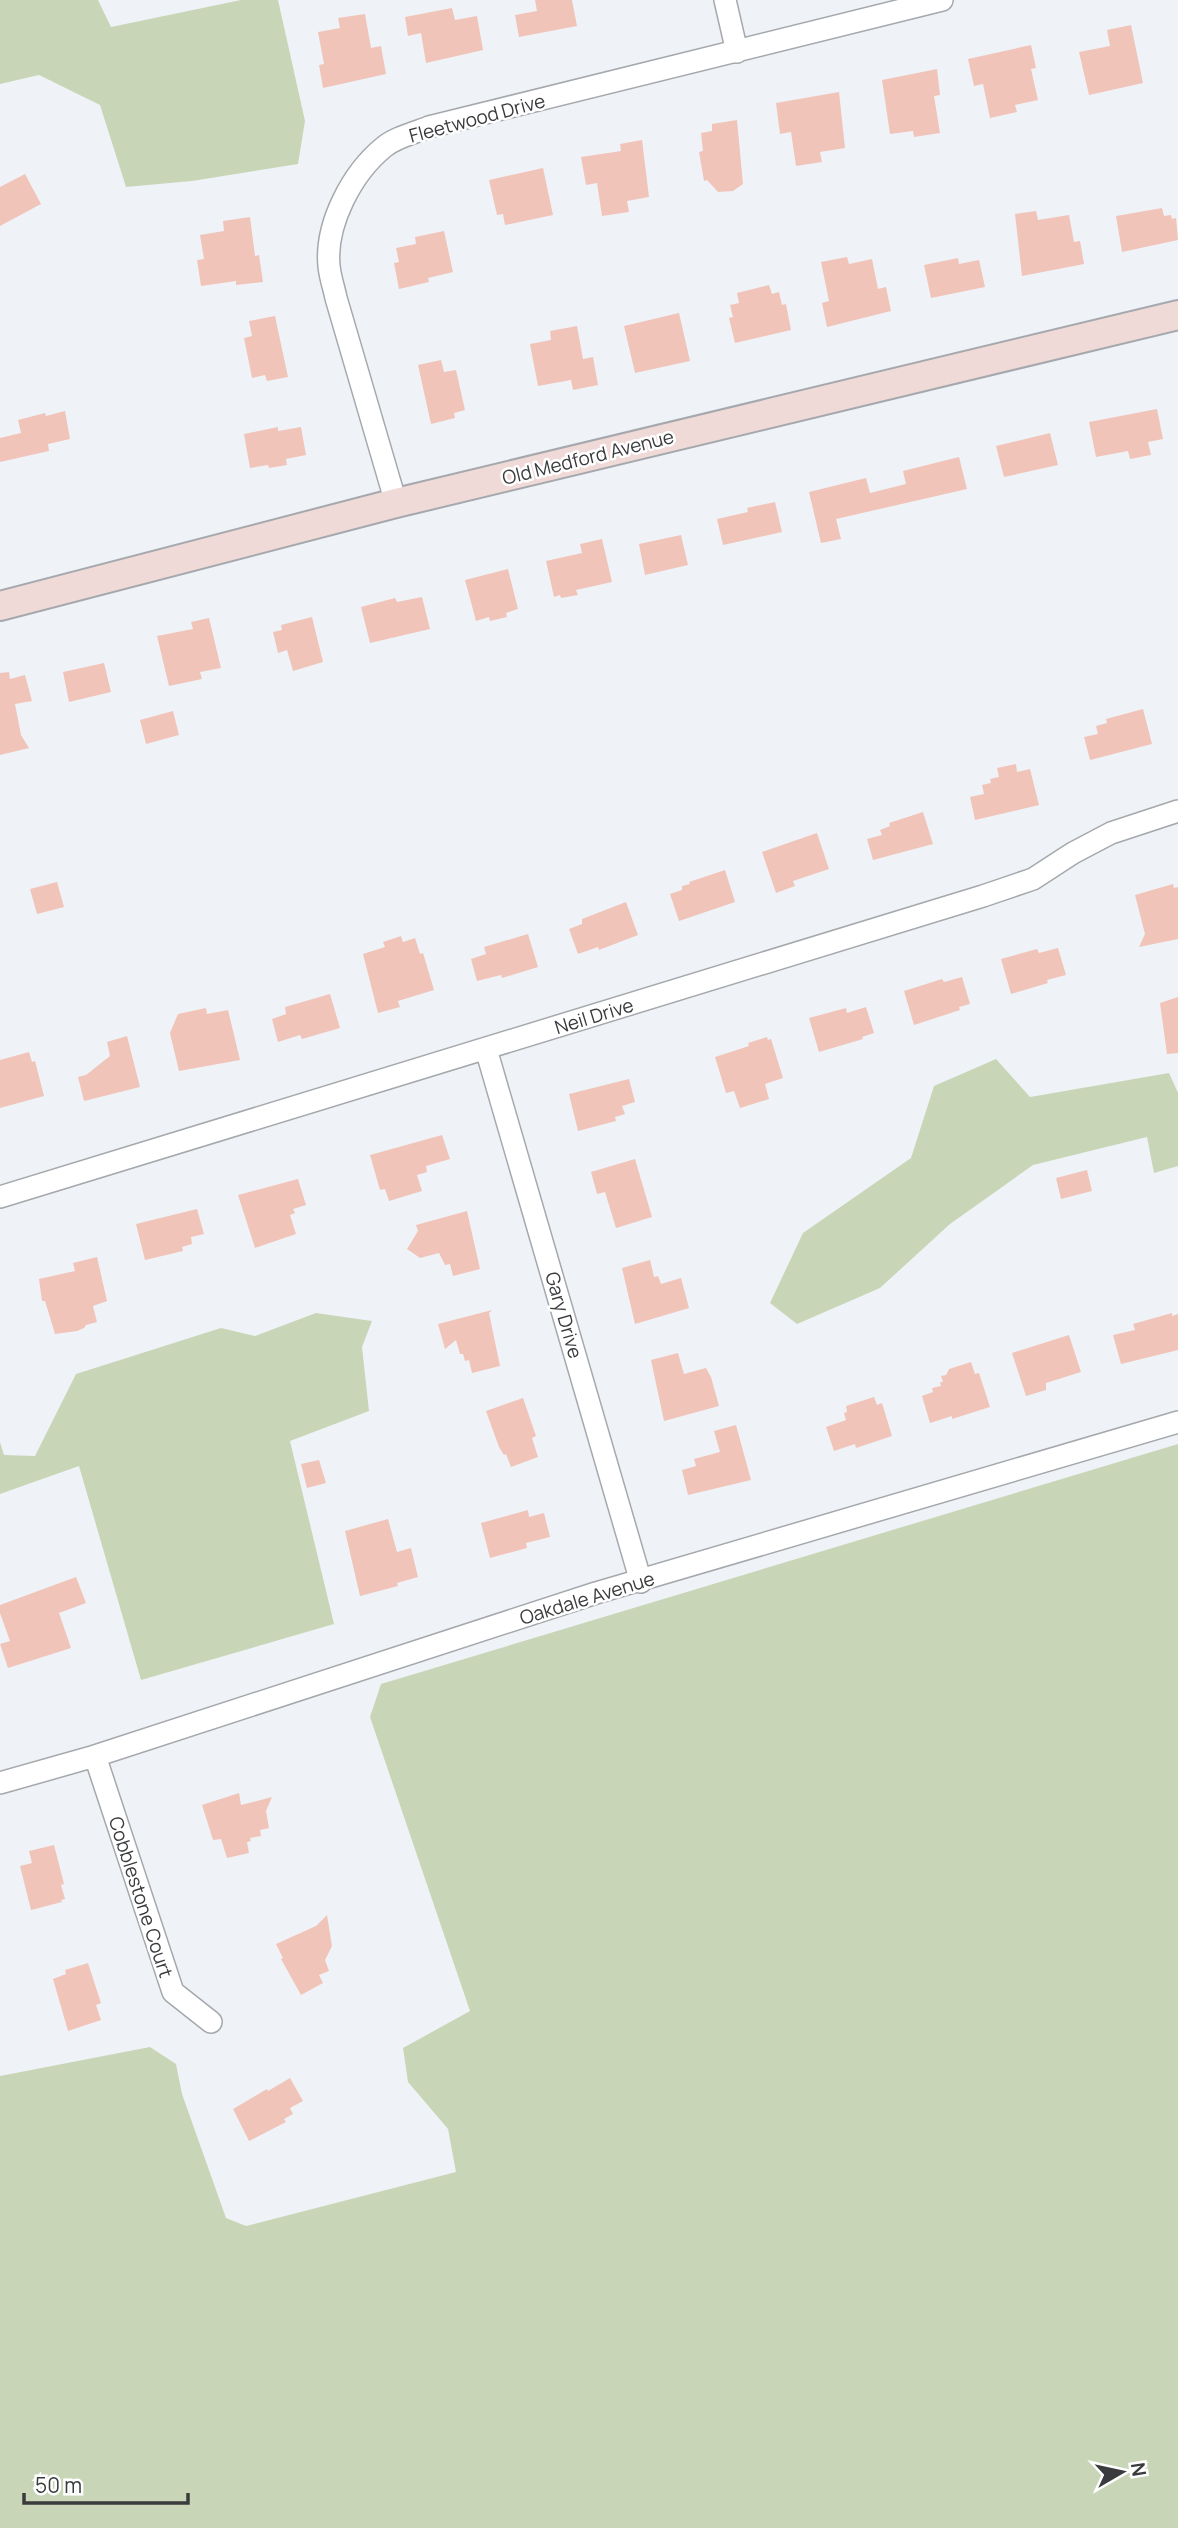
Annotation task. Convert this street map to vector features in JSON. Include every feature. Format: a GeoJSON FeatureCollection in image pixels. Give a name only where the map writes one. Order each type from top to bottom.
{"type":"FeatureCollection","features":[{"type":"Feature","properties":{"kind":"street"},"geometry":{"type":"LineString","coordinates":[[725,0],[737,52]]}},
{"type":"Feature","properties":{"kind":"street","name":"Fleetwood Drive"},"geometry":{"type":"LineString","coordinates":[[396,503],[336,298],[329,265],[333,228],[346,198],[363,167],[386,145],[429,127],[943,0]]}},
{"type":"Feature","properties":{"kind":"street","name":"Old Medford Avenue"},"geometry":{"type":"LineString","coordinates":[[0,606],[396,503],[1178,315]]}},
{"type":"Feature","properties":{"kind":"street","name":"Neil Drive"},"geometry":{"type":"LineString","coordinates":[[0,1197],[1033,879],[1111,833],[1178,811]]}},
{"type":"Feature","properties":{"kind":"street","name":"Gary Drive"},"geometry":{"type":"LineString","coordinates":[[486,1049],[641,1582]]}},
{"type":"Feature","properties":{"kind":"street","name":"Oakdale Avenue"},"geometry":{"type":"LineString","coordinates":[[0,1783],[94,1756],[596,1593],[641,1582],[1178,1422]]}},
{"type":"Feature","properties":{"kind":"street","name":"Cobblestone Court"},"geometry":{"type":"LineString","coordinates":[[94,1756],[173,1992],[211,2022]]}},
{"type":"Feature","properties":{"kind":"green space"},"geometry":{"type":"Polygon","coordinates":[[[0,0],[98,0],[111,27],[241,0],[278,0],[305,121],[298,164],[192,181],[126,187],[100,105],[39,75],[0,84],[0,0]]]}},
{"type":"Feature","properties":{"kind":"green space"},"geometry":{"type":"Polygon","coordinates":[[[996,1059],[1030,1097],[1169,1073],[1178,1093],[1178,1166],[1154,1173],[1147,1137],[1033,1165],[950,1224],[880,1288],[797,1324],[770,1303],[803,1233],[911,1158],[934,1086],[996,1059]]]}},
{"type":"Feature","properties":{"kind":"green space"},"geometry":{"type":"Polygon","coordinates":[[[316,1313],[372,1321],[362,1347],[369,1411],[290,1441],[334,1624],[141,1680],[79,1466],[0,1494],[0,1442],[4,1455],[35,1456],[76,1374],[221,1328],[255,1336],[316,1313]]]}},
{"type":"Feature","properties":{"kind":"green space"},"geometry":{"type":"Polygon","coordinates":[[[1178,1444],[1178,2528],[0,2528],[0,2076],[150,2047],[176,2064],[182,2094],[226,2218],[246,2226],[456,2172],[448,2129],[408,2082],[403,2048],[470,2011],[370,1717],[381,1684],[1178,1444]]]}},
{"type":"Feature","properties":{"kind":"building"},"geometry":{"type":"Polygon","coordinates":[[[535,0],[572,0],[577,26],[519,37],[515,15],[537,11],[535,0]]]}},
{"type":"Feature","properties":{"kind":"building"},"geometry":{"type":"Polygon","coordinates":[[[452,8],[455,20],[477,16],[483,50],[426,63],[421,33],[408,36],[405,17],[452,8]]]}},
{"type":"Feature","properties":{"kind":"building"},"geometry":{"type":"Polygon","coordinates":[[[365,14],[371,48],[381,46],[386,74],[323,88],[319,65],[324,64],[318,32],[340,28],[338,18],[365,14]]]}},
{"type":"Feature","properties":{"kind":"building"},"geometry":{"type":"Polygon","coordinates":[[[1131,25],[1143,83],[1089,95],[1079,52],[1110,46],[1107,30],[1131,25]]]}},
{"type":"Feature","properties":{"kind":"building"},"geometry":{"type":"Polygon","coordinates":[[[1031,45],[1036,68],[1031,69],[1038,100],[1015,105],[1017,112],[990,118],[983,84],[974,86],[968,59],[1031,45]]]}},
{"type":"Feature","properties":{"kind":"building"},"geometry":{"type":"Polygon","coordinates":[[[937,69],[940,95],[934,96],[940,133],[914,137],[913,131],[890,134],[882,80],[937,69]]]}},
{"type":"Feature","properties":{"kind":"building"},"geometry":{"type":"Polygon","coordinates":[[[839,92],[845,148],[820,152],[822,162],[796,166],[791,132],[780,134],[776,103],[839,92]]]}},
{"type":"Feature","properties":{"kind":"building"},"geometry":{"type":"Polygon","coordinates":[[[737,120],[743,184],[733,191],[718,192],[707,180],[704,181],[699,152],[703,151],[701,133],[712,131],[712,124],[737,120]]]}},
{"type":"Feature","properties":{"kind":"building"},"geometry":{"type":"Polygon","coordinates":[[[642,140],[649,197],[627,201],[629,212],[602,216],[597,183],[586,185],[581,157],[621,151],[620,144],[642,140]]]}},
{"type":"Feature","properties":{"kind":"building"},"geometry":{"type":"Polygon","coordinates":[[[543,168],[553,215],[505,225],[503,214],[497,215],[489,180],[543,168]]]}},
{"type":"Feature","properties":{"kind":"building"},"geometry":{"type":"Polygon","coordinates":[[[25,174],[41,204],[0,226],[0,187],[25,174]]]}},
{"type":"Feature","properties":{"kind":"building"},"geometry":{"type":"Polygon","coordinates":[[[1162,208],[1164,216],[1171,215],[1172,219],[1176,218],[1178,240],[1122,252],[1116,216],[1162,208]]]}},
{"type":"Feature","properties":{"kind":"building"},"geometry":{"type":"Polygon","coordinates":[[[1036,211],[1038,220],[1069,215],[1074,242],[1080,241],[1084,264],[1022,276],[1015,214],[1036,211]]]}},
{"type":"Feature","properties":{"kind":"building"},"geometry":{"type":"Polygon","coordinates":[[[250,217],[255,256],[259,255],[263,282],[236,285],[236,281],[201,286],[197,260],[204,259],[200,235],[224,231],[223,221],[250,217]]]}},
{"type":"Feature","properties":{"kind":"building"},"geometry":{"type":"Polygon","coordinates":[[[444,231],[453,272],[428,278],[429,282],[399,289],[394,263],[399,262],[396,248],[416,244],[415,237],[444,231]]]}},
{"type":"Feature","properties":{"kind":"building"},"geometry":{"type":"Polygon","coordinates":[[[847,257],[849,264],[872,259],[878,289],[886,287],[891,311],[827,327],[822,303],[829,301],[821,262],[847,257]]]}},
{"type":"Feature","properties":{"kind":"building"},"geometry":{"type":"Polygon","coordinates":[[[958,258],[959,264],[979,260],[985,287],[931,298],[924,265],[958,258]]]}},
{"type":"Feature","properties":{"kind":"building"},"geometry":{"type":"Polygon","coordinates":[[[769,285],[772,294],[779,292],[782,305],[786,304],[791,330],[735,343],[729,318],[733,317],[730,305],[739,303],[737,293],[769,285]]]}},
{"type":"Feature","properties":{"kind":"building"},"geometry":{"type":"Polygon","coordinates":[[[679,313],[690,361],[635,373],[624,326],[679,313]]]}},
{"type":"Feature","properties":{"kind":"building"},"geometry":{"type":"Polygon","coordinates":[[[275,316],[288,377],[267,381],[265,375],[252,378],[244,338],[252,336],[249,321],[275,316]]]}},
{"type":"Feature","properties":{"kind":"building"},"geometry":{"type":"Polygon","coordinates":[[[577,326],[583,359],[593,357],[598,385],[573,390],[571,380],[538,386],[530,344],[551,340],[550,331],[577,326]]]}},
{"type":"Feature","properties":{"kind":"building"},"geometry":{"type":"Polygon","coordinates":[[[441,360],[444,372],[456,370],[465,410],[454,413],[455,418],[431,424],[418,365],[441,360]]]}},
{"type":"Feature","properties":{"kind":"building"},"geometry":{"type":"Polygon","coordinates":[[[1157,409],[1163,439],[1148,442],[1151,455],[1130,459],[1128,451],[1096,457],[1089,422],[1157,409]]]}},
{"type":"Feature","properties":{"kind":"building"},"geometry":{"type":"Polygon","coordinates":[[[65,411],[70,439],[48,444],[49,451],[0,462],[0,438],[21,433],[18,420],[65,411]]]}},
{"type":"Feature","properties":{"kind":"building"},"geometry":{"type":"Polygon","coordinates":[[[278,427],[278,431],[301,427],[306,455],[286,459],[287,465],[250,468],[244,434],[278,427]]]}},
{"type":"Feature","properties":{"kind":"building"},"geometry":{"type":"Polygon","coordinates":[[[1050,433],[1058,465],[1004,477],[996,446],[1050,433]]]}},
{"type":"Feature","properties":{"kind":"building"},"geometry":{"type":"Polygon","coordinates":[[[959,457],[967,489],[836,519],[841,539],[821,543],[809,492],[866,478],[870,493],[906,484],[903,471],[959,457]]]}},
{"type":"Feature","properties":{"kind":"building"},"geometry":{"type":"Polygon","coordinates":[[[775,502],[782,532],[723,545],[717,519],[748,512],[747,508],[775,502]]]}},
{"type":"Feature","properties":{"kind":"building"},"geometry":{"type":"Polygon","coordinates":[[[681,535],[688,565],[645,575],[639,544],[681,535]]]}},
{"type":"Feature","properties":{"kind":"building"},"geometry":{"type":"Polygon","coordinates":[[[602,539],[612,582],[576,590],[578,595],[554,597],[546,561],[582,553],[580,544],[602,539]]]}},
{"type":"Feature","properties":{"kind":"building"},"geometry":{"type":"Polygon","coordinates":[[[508,569],[518,609],[506,613],[507,617],[490,621],[489,617],[476,621],[465,580],[508,569]]]}},
{"type":"Feature","properties":{"kind":"building"},"geometry":{"type":"Polygon","coordinates":[[[422,597],[430,629],[370,643],[361,607],[395,598],[397,602],[422,597]]]}},
{"type":"Feature","properties":{"kind":"building"},"geometry":{"type":"Polygon","coordinates":[[[312,617],[323,662],[293,671],[287,650],[278,653],[273,632],[282,630],[281,625],[312,617]]]}},
{"type":"Feature","properties":{"kind":"building"},"geometry":{"type":"Polygon","coordinates":[[[209,618],[221,668],[200,672],[202,679],[169,686],[157,636],[193,629],[191,622],[209,618]]]}},
{"type":"Feature","properties":{"kind":"building"},"geometry":{"type":"Polygon","coordinates":[[[104,663],[111,692],[69,702],[63,672],[104,663]]]}},
{"type":"Feature","properties":{"kind":"building"},"geometry":{"type":"Polygon","coordinates":[[[9,672],[10,679],[25,675],[32,701],[15,704],[21,735],[29,748],[0,755],[0,673],[9,672]]]}},
{"type":"Feature","properties":{"kind":"building"},"geometry":{"type":"Polygon","coordinates":[[[1143,709],[1152,744],[1090,760],[1084,737],[1098,734],[1096,726],[1107,723],[1106,719],[1143,709]]]}},
{"type":"Feature","properties":{"kind":"building"},"geometry":{"type":"Polygon","coordinates":[[[173,711],[179,735],[146,744],[140,720],[173,711]]]}},
{"type":"Feature","properties":{"kind":"building"},"geometry":{"type":"Polygon","coordinates":[[[1016,764],[1017,772],[1030,769],[1039,805],[975,820],[970,797],[984,794],[982,785],[999,777],[997,768],[1016,764]]]}},
{"type":"Feature","properties":{"kind":"building"},"geometry":{"type":"Polygon","coordinates":[[[923,812],[933,844],[873,860],[867,839],[882,835],[880,830],[890,826],[889,823],[923,812]]]}},
{"type":"Feature","properties":{"kind":"building"},"geometry":{"type":"Polygon","coordinates":[[[817,833],[829,869],[793,881],[795,886],[776,893],[762,852],[817,833]]]}},
{"type":"Feature","properties":{"kind":"building"},"geometry":{"type":"Polygon","coordinates":[[[725,870],[735,902],[679,921],[670,894],[682,890],[682,886],[690,884],[689,882],[725,870]]]}},
{"type":"Feature","properties":{"kind":"building"},"geometry":{"type":"Polygon","coordinates":[[[57,882],[64,907],[37,914],[30,889],[57,882]]]}},
{"type":"Feature","properties":{"kind":"building"},"geometry":{"type":"Polygon","coordinates":[[[1173,884],[1174,888],[1178,887],[1178,939],[1139,947],[1145,934],[1135,895],[1173,884]]]}},
{"type":"Feature","properties":{"kind":"building"},"geometry":{"type":"Polygon","coordinates":[[[626,902],[638,935],[599,950],[598,947],[578,954],[569,929],[582,924],[582,919],[626,902]]]}},
{"type":"Feature","properties":{"kind":"building"},"geometry":{"type":"Polygon","coordinates":[[[528,934],[538,967],[502,978],[501,975],[477,981],[471,959],[486,954],[484,947],[528,934]]]}},
{"type":"Feature","properties":{"kind":"building"},"geometry":{"type":"Polygon","coordinates":[[[401,936],[403,942],[415,938],[420,954],[423,953],[434,990],[398,1001],[400,1007],[378,1013],[363,954],[385,947],[383,942],[401,936]]]}},
{"type":"Feature","properties":{"kind":"building"},"geometry":{"type":"Polygon","coordinates":[[[1058,948],[1066,975],[1011,994],[1001,959],[1037,949],[1039,953],[1058,948]]]}},
{"type":"Feature","properties":{"kind":"building"},"geometry":{"type":"Polygon","coordinates":[[[962,977],[970,1004],[959,1007],[960,1010],[914,1025],[904,991],[942,979],[944,982],[962,977]]]}},
{"type":"Feature","properties":{"kind":"building"},"geometry":{"type":"Polygon","coordinates":[[[330,994],[340,1028],[302,1039],[300,1035],[278,1042],[272,1019],[286,1014],[285,1007],[330,994]]]}},
{"type":"Feature","properties":{"kind":"building"},"geometry":{"type":"Polygon","coordinates":[[[1178,997],[1178,1053],[1167,1054],[1160,1003],[1178,997]]]}},
{"type":"Feature","properties":{"kind":"building"},"geometry":{"type":"Polygon","coordinates":[[[866,1007],[874,1033],[819,1052],[809,1018],[846,1008],[847,1013],[866,1007]]]}},
{"type":"Feature","properties":{"kind":"building"},"geometry":{"type":"Polygon","coordinates":[[[206,1008],[207,1014],[228,1010],[240,1060],[179,1071],[170,1033],[178,1014],[206,1008]]]}},
{"type":"Feature","properties":{"kind":"building"},"geometry":{"type":"Polygon","coordinates":[[[127,1036],[140,1087],[84,1101],[78,1077],[86,1075],[110,1056],[107,1042],[127,1036]]]}},
{"type":"Feature","properties":{"kind":"building"},"geometry":{"type":"Polygon","coordinates":[[[767,1037],[768,1040],[771,1039],[783,1078],[765,1084],[769,1099],[740,1108],[734,1091],[726,1093],[715,1057],[767,1037]]]}},
{"type":"Feature","properties":{"kind":"building"},"geometry":{"type":"Polygon","coordinates":[[[29,1052],[32,1062],[35,1061],[44,1096],[0,1108],[0,1060],[29,1052]]]}},
{"type":"Feature","properties":{"kind":"building"},"geometry":{"type":"Polygon","coordinates":[[[629,1079],[635,1102],[622,1106],[625,1114],[615,1117],[616,1121],[578,1131],[569,1094],[629,1079]]]}},
{"type":"Feature","properties":{"kind":"building"},"geometry":{"type":"Polygon","coordinates":[[[442,1135],[450,1159],[426,1166],[427,1172],[417,1175],[422,1191],[389,1201],[385,1189],[380,1190],[370,1155],[442,1135]]]}},
{"type":"Feature","properties":{"kind":"building"},"geometry":{"type":"Polygon","coordinates":[[[635,1159],[652,1217],[616,1228],[605,1192],[597,1194],[591,1172],[635,1159]]]}},
{"type":"Feature","properties":{"kind":"building"},"geometry":{"type":"Polygon","coordinates":[[[1087,1170],[1092,1191],[1061,1199],[1056,1178],[1087,1170]]]}},
{"type":"Feature","properties":{"kind":"building"},"geometry":{"type":"Polygon","coordinates":[[[298,1179],[306,1205],[293,1209],[295,1213],[290,1215],[296,1234],[255,1248],[238,1195],[298,1179]]]}},
{"type":"Feature","properties":{"kind":"building"},"geometry":{"type":"Polygon","coordinates":[[[197,1209],[204,1234],[191,1237],[192,1244],[182,1247],[183,1251],[145,1260],[136,1224],[197,1209]]]}},
{"type":"Feature","properties":{"kind":"building"},"geometry":{"type":"Polygon","coordinates":[[[467,1211],[480,1269],[453,1276],[450,1264],[445,1265],[439,1253],[420,1258],[407,1249],[418,1231],[416,1225],[467,1211]]]}},
{"type":"Feature","properties":{"kind":"building"},"geometry":{"type":"Polygon","coordinates":[[[97,1257],[107,1301],[93,1306],[97,1322],[77,1331],[55,1334],[45,1301],[42,1301],[39,1279],[75,1271],[73,1263],[97,1257]]]}},
{"type":"Feature","properties":{"kind":"building"},"geometry":{"type":"Polygon","coordinates":[[[650,1260],[654,1277],[658,1276],[661,1284],[681,1278],[689,1308],[635,1324],[622,1268],[650,1260]]]}},
{"type":"Feature","properties":{"kind":"building"},"geometry":{"type":"Polygon","coordinates":[[[492,1310],[489,1313],[500,1366],[472,1373],[469,1360],[465,1361],[463,1354],[460,1354],[456,1340],[445,1349],[438,1324],[492,1310]]]}},
{"type":"Feature","properties":{"kind":"building"},"geometry":{"type":"Polygon","coordinates":[[[1172,1313],[1172,1316],[1178,1314],[1178,1350],[1121,1364],[1113,1335],[1135,1330],[1133,1324],[1172,1313]]]}},
{"type":"Feature","properties":{"kind":"building"},"geometry":{"type":"Polygon","coordinates":[[[1069,1335],[1081,1372],[1046,1383],[1046,1390],[1026,1396],[1012,1353],[1069,1335]]]}},
{"type":"Feature","properties":{"kind":"building"},"geometry":{"type":"Polygon","coordinates":[[[678,1353],[684,1374],[706,1368],[719,1406],[664,1421],[651,1360],[678,1353]]]}},
{"type":"Feature","properties":{"kind":"building"},"geometry":{"type":"Polygon","coordinates":[[[971,1362],[975,1374],[979,1373],[990,1407],[930,1423],[922,1396],[933,1392],[932,1388],[941,1386],[941,1376],[946,1375],[949,1369],[971,1362]]]}},
{"type":"Feature","properties":{"kind":"building"},"geometry":{"type":"Polygon","coordinates":[[[874,1397],[877,1405],[882,1403],[892,1436],[856,1448],[855,1444],[834,1451],[826,1427],[846,1420],[846,1406],[874,1397]]]}},
{"type":"Feature","properties":{"kind":"building"},"geometry":{"type":"Polygon","coordinates":[[[523,1398],[536,1436],[532,1438],[538,1457],[511,1467],[506,1454],[504,1455],[499,1447],[486,1411],[523,1398]]]}},
{"type":"Feature","properties":{"kind":"building"},"geometry":{"type":"Polygon","coordinates":[[[736,1425],[751,1480],[688,1495],[682,1470],[696,1466],[694,1459],[720,1452],[714,1431],[736,1425]]]}},
{"type":"Feature","properties":{"kind":"building"},"geometry":{"type":"Polygon","coordinates":[[[319,1460],[326,1483],[307,1488],[301,1464],[319,1460]]]}},
{"type":"Feature","properties":{"kind":"building"},"geometry":{"type":"Polygon","coordinates":[[[528,1510],[529,1517],[544,1513],[550,1537],[526,1543],[527,1548],[490,1558],[481,1523],[528,1510]]]}},
{"type":"Feature","properties":{"kind":"building"},"geometry":{"type":"Polygon","coordinates":[[[388,1519],[397,1552],[411,1548],[418,1577],[397,1583],[398,1586],[360,1596],[345,1531],[388,1519]]]}},
{"type":"Feature","properties":{"kind":"building"},"geometry":{"type":"Polygon","coordinates":[[[76,1577],[86,1603],[59,1613],[71,1648],[8,1668],[0,1644],[10,1641],[0,1613],[0,1605],[76,1577]]]}},
{"type":"Feature","properties":{"kind":"building"},"geometry":{"type":"Polygon","coordinates":[[[239,1793],[241,1805],[272,1797],[266,1811],[269,1828],[260,1830],[261,1836],[250,1838],[251,1841],[247,1842],[249,1853],[227,1858],[221,1839],[213,1840],[202,1805],[239,1793]]]}},
{"type":"Feature","properties":{"kind":"building"},"geometry":{"type":"Polygon","coordinates":[[[54,1845],[65,1899],[31,1910],[20,1866],[32,1863],[29,1851],[54,1845]]]}},
{"type":"Feature","properties":{"kind":"building"},"geometry":{"type":"Polygon","coordinates":[[[327,1915],[332,1946],[325,1960],[329,1971],[319,1975],[323,1983],[301,1995],[281,1959],[283,1958],[276,1944],[316,1926],[327,1915]]]}},
{"type":"Feature","properties":{"kind":"building"},"geometry":{"type":"Polygon","coordinates":[[[88,1963],[101,2003],[96,2005],[101,2020],[68,2031],[53,1979],[66,1974],[65,1970],[88,1963]]]}},
{"type":"Feature","properties":{"kind":"building"},"geometry":{"type":"Polygon","coordinates":[[[290,2078],[303,2101],[290,2108],[293,2114],[284,2119],[286,2122],[249,2141],[233,2109],[290,2078]]]}}]}
